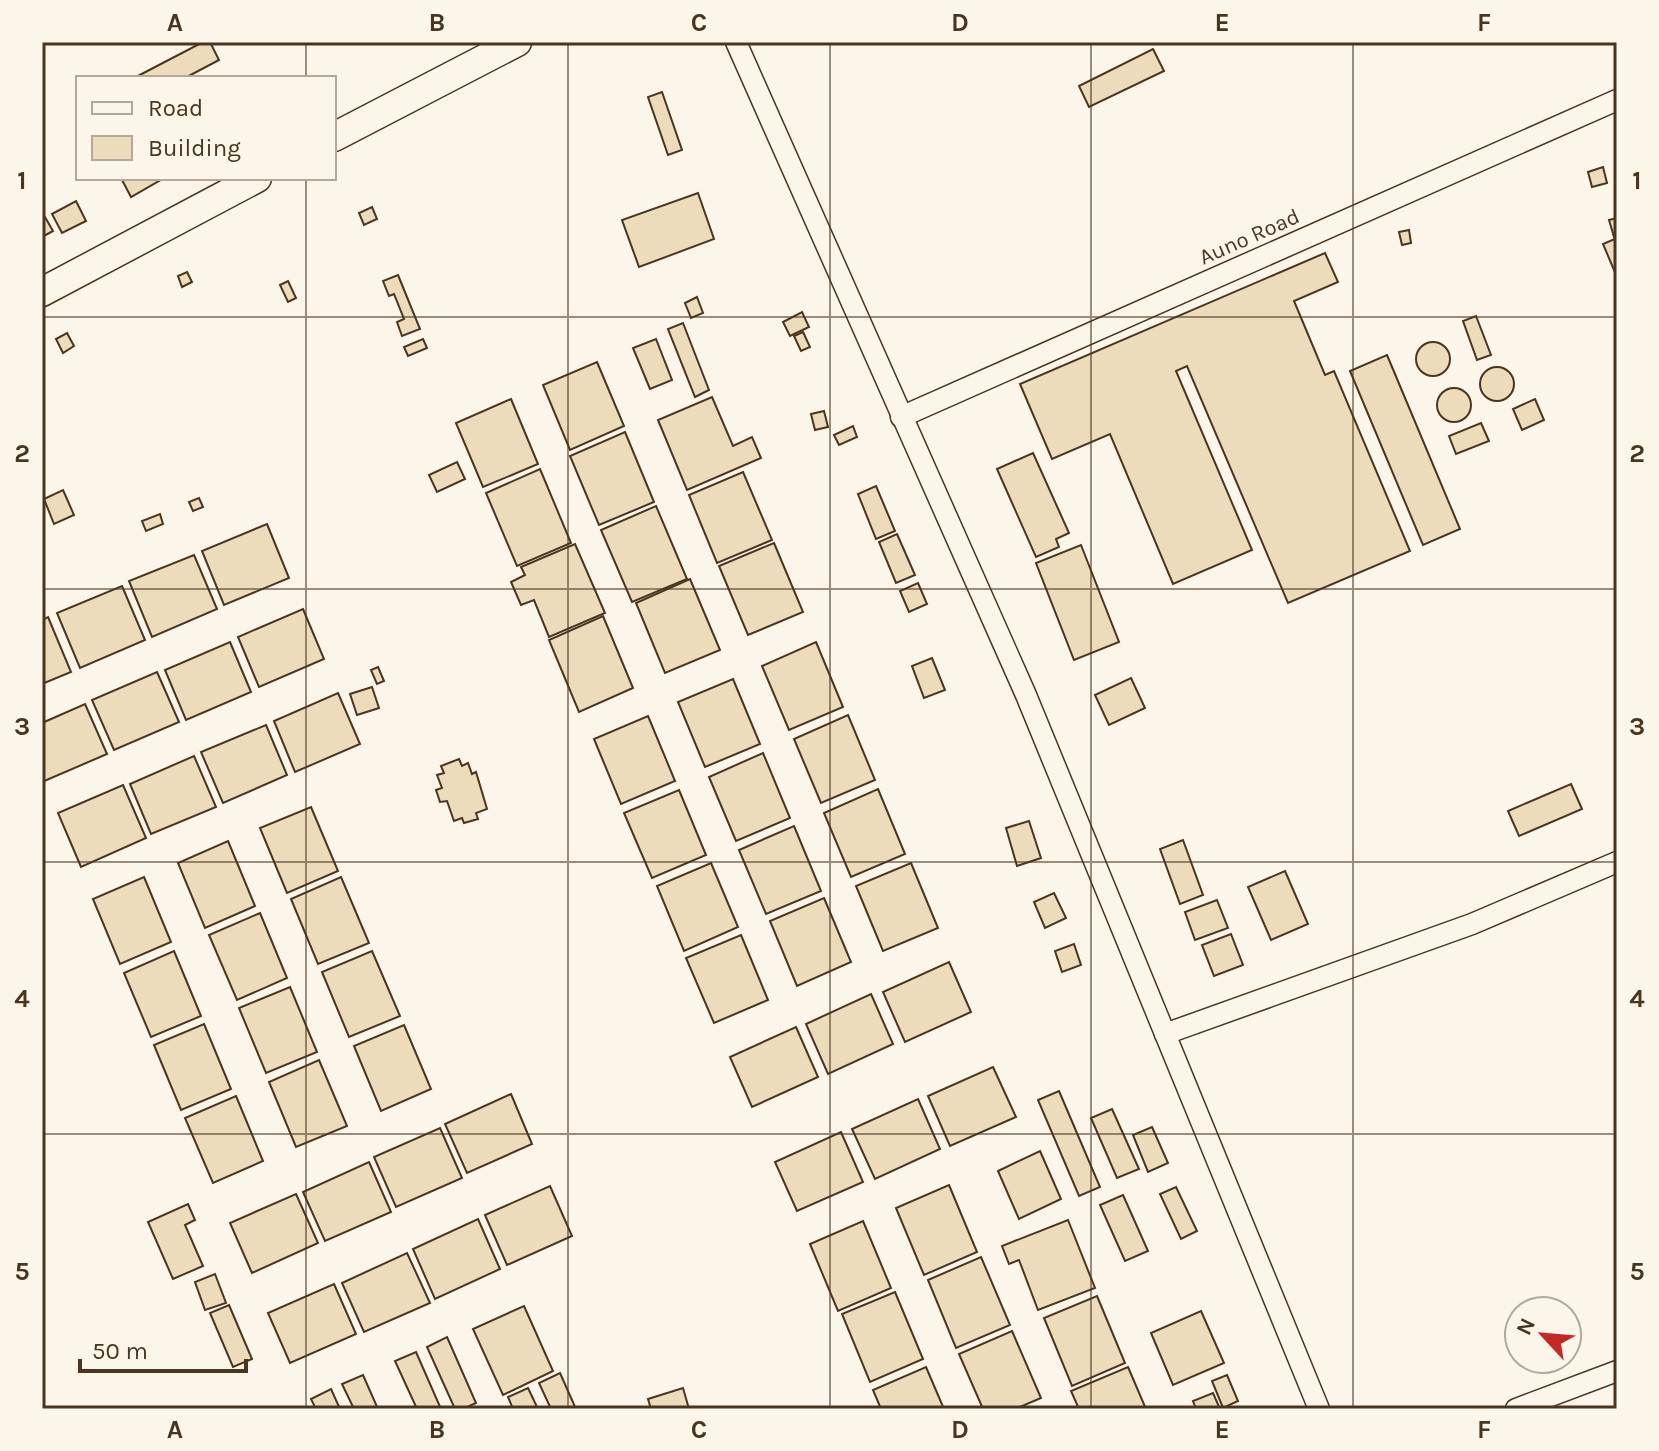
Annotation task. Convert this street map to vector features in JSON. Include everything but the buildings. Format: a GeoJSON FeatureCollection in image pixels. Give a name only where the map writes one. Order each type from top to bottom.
{"type":"FeatureCollection","features":[{"type":"Feature","properties":{"kind":"street"},"geometry":{"type":"LineString","coordinates":[[336,136],[517,42]]}},
{"type":"Feature","properties":{"kind":"street"},"geometry":{"type":"LineString","coordinates":[[736,42],[1026,695],[1319,1409]]}},
{"type":"Feature","properties":{"kind":"street","name":"Auno Road"},"geometry":{"type":"LineString","coordinates":[[901,417],[1617,100]]}},
{"type":"Feature","properties":{"kind":"street"},"geometry":{"type":"LineString","coordinates":[[42,292],[253,180]]}},
{"type":"Feature","properties":{"kind":"street"},"geometry":{"type":"LineString","coordinates":[[1165,1034],[1472,924],[1617,862]]}},
{"type":"Feature","properties":{"kind":"street"},"geometry":{"type":"LineString","coordinates":[[1516,1409],[1617,1371]]}}]}
